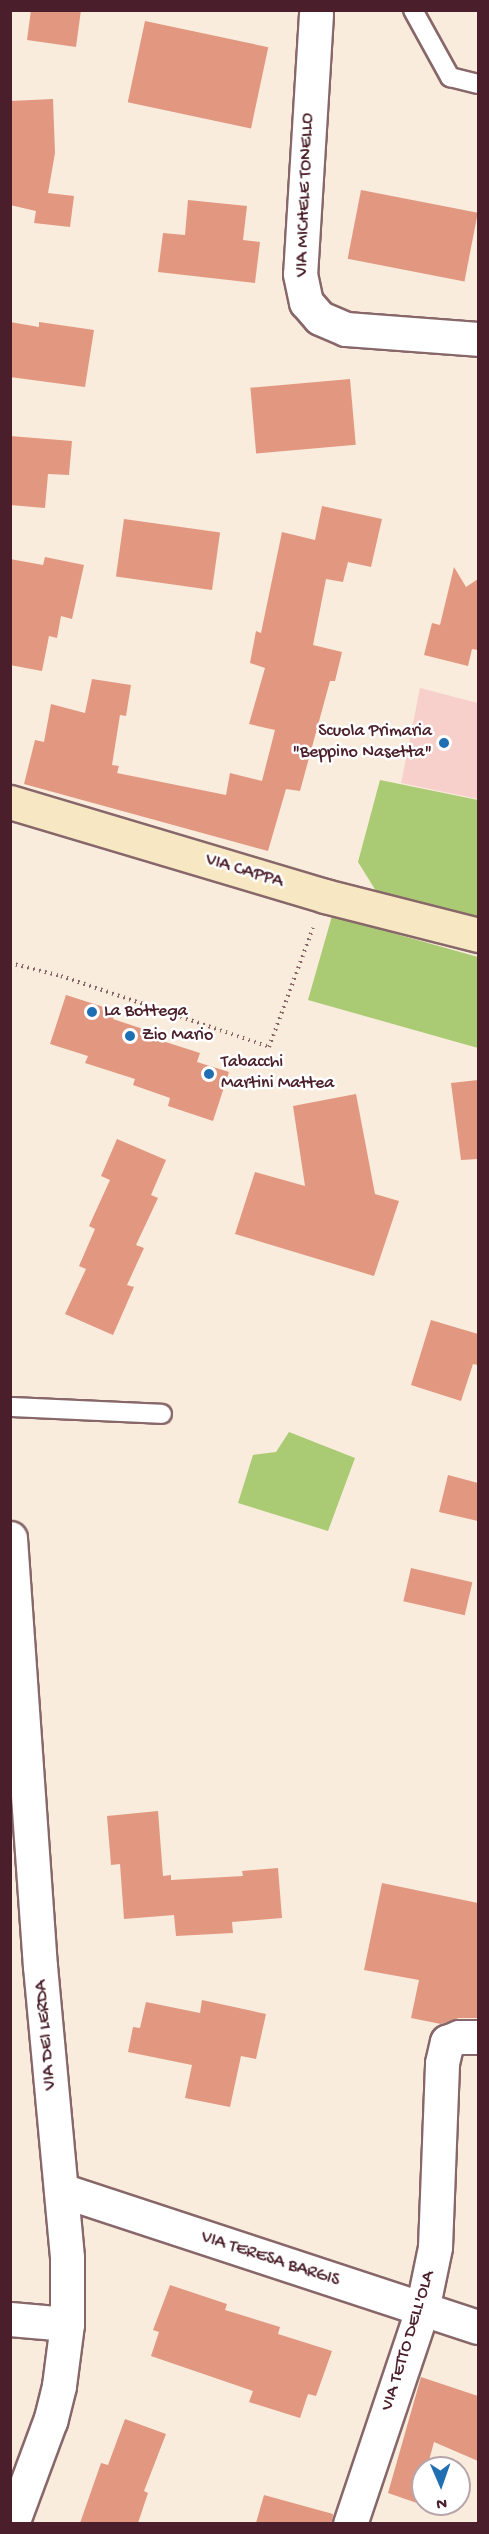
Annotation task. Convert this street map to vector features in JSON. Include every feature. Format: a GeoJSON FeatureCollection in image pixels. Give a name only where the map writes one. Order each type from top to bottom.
{"type":"FeatureCollection","features":[{"type":"Feature","properties":{"kind":"street","name":"VIA MICHELE TONELLO"},"geometry":{"type":"LineString","coordinates":[[316,14],[300,274],[306,302],[320,318],[346,329],[478,339]]}},
{"type":"Feature","properties":{"kind":"street","name":"VIA CAPPA"},"geometry":{"type":"LineString","coordinates":[[10,801],[325,897],[478,935]]}},
{"type":"Feature","properties":{"kind":"street","name":"VIA DEI LERDA"},"geometry":{"type":"LineString","coordinates":[[10,1538],[40,1966],[67,2258],[67,2324],[59,2386],[50,2421],[12,2523]]}},
{"type":"Feature","properties":{"kind":"street","name":"VIA TETTO DELL'OLA"},"geometry":{"type":"LineString","coordinates":[[350,2523],[422,2310],[435,2247],[442,2063],[447,2042],[459,2037],[478,2037]]}},
{"type":"Feature","properties":{"kind":"street","name":"VIA TERESA BARGIS"},"geometry":{"type":"LineString","coordinates":[[62,2190],[478,2327]]}},
{"type":"Feature","properties":{"kind":"street"},"geometry":{"type":"LineString","coordinates":[[10,2319],[67,2324]]}},
{"type":"Feature","properties":{"kind":"lane"},"geometry":{"type":"LineString","coordinates":[[413,10],[450,77],[478,84]]}},
{"type":"Feature","properties":{"kind":"lane"},"geometry":{"type":"LineString","coordinates":[[10,1407],[162,1414]]}},
{"type":"Feature","properties":{"kind":"path"},"geometry":{"type":"LineString","coordinates":[[10,963],[61,976],[269,1047],[325,897]]}},
{"type":"Feature","properties":{"kind":"shaded area","name":"Scuola Primaria \"Beppino Nasetta\""},"geometry":{"type":"Polygon","coordinates":[[[420,688],[478,703],[478,799],[401,783],[420,688]]]}},
{"type":"Feature","properties":{"kind":"green space"},"geometry":{"type":"Polygon","coordinates":[[[380,780],[478,800],[478,919],[381,899],[358,862],[380,780]]]}},
{"type":"Feature","properties":{"kind":"green space"},"geometry":{"type":"Polygon","coordinates":[[[332,916],[478,957],[478,1048],[308,1000],[332,916]]]}},
{"type":"Feature","properties":{"kind":"green space"},"geometry":{"type":"Polygon","coordinates":[[[289,1432],[355,1458],[328,1531],[238,1503],[253,1455],[276,1452],[289,1432]]]}},
{"type":"Feature","properties":{"kind":"building"},"geometry":{"type":"Polygon","coordinates":[[[31,10],[81,10],[76,47],[27,40],[31,10]]]}},
{"type":"Feature","properties":{"kind":"building"},"geometry":{"type":"Polygon","coordinates":[[[145,21],[268,47],[251,128],[128,102],[145,21]]]}},
{"type":"Feature","properties":{"kind":"building"},"geometry":{"type":"Polygon","coordinates":[[[53,99],[55,153],[48,193],[74,196],[70,227],[34,223],[36,211],[10,205],[10,101],[53,99]]]}},
{"type":"Feature","properties":{"kind":"building"},"geometry":{"type":"Polygon","coordinates":[[[361,190],[478,213],[464,281],[348,259],[361,190]]]}},
{"type":"Feature","properties":{"kind":"building"},"geometry":{"type":"Polygon","coordinates":[[[188,200],[247,206],[243,240],[260,242],[255,283],[158,272],[163,233],[185,235],[188,200]]]}},
{"type":"Feature","properties":{"kind":"building"},"geometry":{"type":"Polygon","coordinates":[[[10,322],[39,327],[39,322],[94,330],[85,387],[10,377],[10,322]]]}},
{"type":"Feature","properties":{"kind":"building"},"geometry":{"type":"Polygon","coordinates":[[[350,379],[356,445],[256,453],[250,388],[350,379]]]}},
{"type":"Feature","properties":{"kind":"building"},"geometry":{"type":"Polygon","coordinates":[[[10,436],[72,441],[69,475],[48,474],[45,508],[10,505],[10,436]]]}},
{"type":"Feature","properties":{"kind":"building"},"geometry":{"type":"Polygon","coordinates":[[[322,506],[382,519],[371,567],[348,562],[343,582],[326,579],[313,645],[342,652],[335,681],[330,681],[300,791],[286,789],[268,851],[24,784],[35,740],[44,742],[51,704],[85,713],[92,679],[131,685],[126,716],[120,715],[112,765],[119,766],[117,773],[226,795],[230,773],[262,781],[275,730],[249,724],[265,668],[250,663],[256,631],[261,633],[282,532],[315,540],[322,506]]]}},
{"type":"Feature","properties":{"kind":"building"},"geometry":{"type":"Polygon","coordinates":[[[124,519],[220,532],[212,590],[116,576],[124,519]]]}},
{"type":"Feature","properties":{"kind":"building"},"geometry":{"type":"Polygon","coordinates":[[[45,557],[84,565],[72,619],[61,616],[57,638],[49,636],[42,671],[10,665],[10,559],[43,565],[45,557]]]}},
{"type":"Feature","properties":{"kind":"building"},"geometry":{"type":"Polygon","coordinates":[[[454,567],[466,587],[478,579],[478,650],[472,649],[468,666],[424,655],[432,623],[440,625],[454,567]]]}},
{"type":"Feature","properties":{"kind":"building"},"geometry":{"type":"Polygon","coordinates":[[[66,995],[116,1011],[113,1019],[152,1032],[150,1037],[200,1053],[197,1062],[229,1072],[213,1121],[168,1106],[170,1098],[133,1085],[135,1079],[85,1063],[88,1056],[50,1044],[66,995]]]}},
{"type":"Feature","properties":{"kind":"building"},"geometry":{"type":"Polygon","coordinates":[[[478,1080],[478,1159],[461,1160],[451,1083],[478,1080]]]}},
{"type":"Feature","properties":{"kind":"building"},"geometry":{"type":"Polygon","coordinates":[[[356,1094],[375,1194],[399,1201],[374,1276],[235,1234],[255,1172],[305,1186],[293,1106],[356,1094]]]}},
{"type":"Feature","properties":{"kind":"building"},"geometry":{"type":"Polygon","coordinates":[[[117,1139],[166,1160],[151,1195],[158,1198],[136,1245],[144,1248],[127,1285],[134,1287],[113,1335],[65,1314],[86,1269],[79,1266],[95,1229],[89,1226],[110,1180],[101,1176],[117,1139]]]}},
{"type":"Feature","properties":{"kind":"building"},"geometry":{"type":"Polygon","coordinates":[[[431,1320],[478,1334],[478,1365],[473,1364],[461,1401],[411,1385],[431,1320]]]}},
{"type":"Feature","properties":{"kind":"building"},"geometry":{"type":"Polygon","coordinates":[[[448,1475],[478,1483],[478,1521],[439,1512],[448,1475]]]}},
{"type":"Feature","properties":{"kind":"building"},"geometry":{"type":"Polygon","coordinates":[[[411,1568],[472,1582],[465,1615],[403,1601],[411,1568]]]}},
{"type":"Feature","properties":{"kind":"building"},"geometry":{"type":"Polygon","coordinates":[[[158,1811],[163,1876],[171,1875],[171,1880],[243,1876],[242,1871],[278,1868],[282,1918],[232,1922],[233,1933],[176,1936],[174,1915],[124,1919],[120,1864],[111,1865],[107,1816],[158,1811]]]}},
{"type":"Feature","properties":{"kind":"building"},"geometry":{"type":"Polygon","coordinates":[[[382,1883],[478,1903],[478,2018],[459,2018],[441,2024],[411,2018],[419,1980],[364,1970],[382,1883]]]}},
{"type":"Feature","properties":{"kind":"building"},"geometry":{"type":"Polygon","coordinates":[[[202,2000],[266,2014],[256,2059],[241,2056],[230,2107],[185,2098],[192,2065],[128,2052],[133,2027],[140,2028],[146,2002],[200,2013],[202,2000]]]}},
{"type":"Feature","properties":{"kind":"building"},"geometry":{"type":"Polygon","coordinates":[[[170,2285],[227,2304],[225,2310],[280,2327],[278,2334],[332,2351],[316,2396],[308,2394],[300,2418],[249,2402],[253,2391],[151,2356],[159,2332],[153,2330],[170,2285]]]}},
{"type":"Feature","properties":{"kind":"building"},"geometry":{"type":"Polygon","coordinates":[[[421,2377],[478,2396],[478,2461],[471,2456],[434,2442],[430,2456],[411,2456],[411,2501],[388,2493],[421,2377]]]}},
{"type":"Feature","properties":{"kind":"building"},"geometry":{"type":"Polygon","coordinates":[[[125,2419],[166,2434],[144,2491],[148,2493],[138,2523],[80,2523],[101,2463],[108,2465],[125,2419]]]}},
{"type":"Feature","properties":{"kind":"building"},"geometry":{"type":"Polygon","coordinates":[[[264,2495],[333,2514],[332,2523],[256,2523],[264,2495]]]}},
{"type":"Feature","properties":{"kind":"place","name":"Scuola Primaria \"Beppino Nasetta\""},"geometry":{"type":"Point","coordinates":[444,743]}},
{"type":"Feature","properties":{"kind":"place","name":"La Bottega"},"geometry":{"type":"Point","coordinates":[92,1012]}},
{"type":"Feature","properties":{"kind":"place","name":"Zio Mario"},"geometry":{"type":"Point","coordinates":[130,1036]}},
{"type":"Feature","properties":{"kind":"place","name":"Tabacchi Martini Mattea"},"geometry":{"type":"Point","coordinates":[209,1074]}}]}
